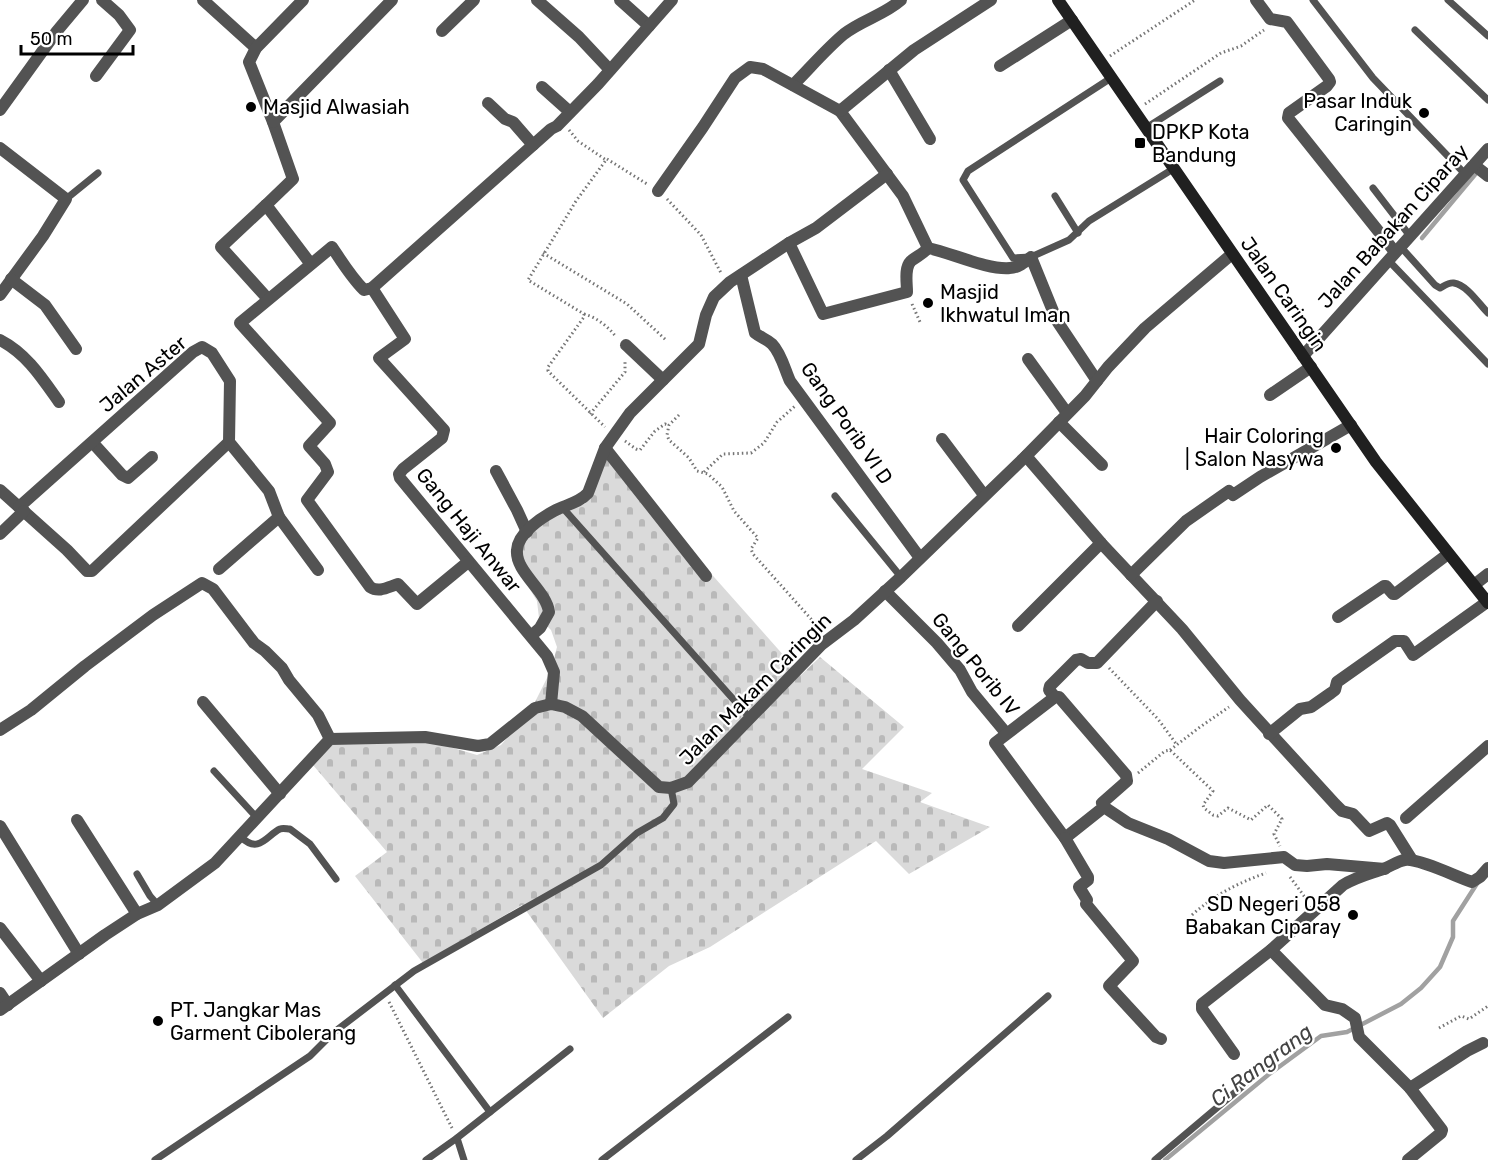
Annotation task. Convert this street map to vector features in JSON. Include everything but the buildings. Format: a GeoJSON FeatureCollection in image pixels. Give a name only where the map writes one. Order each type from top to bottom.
{"type":"FeatureCollection","features":[{"type":"Feature","properties":{"kind":"main road","name":"Jalan Caringin"},"geometry":{"type":"LineString","coordinates":[[1058,0],[1376,462],[1488,603]]}},
{"type":"Feature","properties":{"kind":"street"},"geometry":{"type":"LineString","coordinates":[[0,110],[57,31],[83,0]]}},
{"type":"Feature","properties":{"kind":"street"},"geometry":{"type":"LineString","coordinates":[[96,76],[130,30],[124,20],[102,0]]}},
{"type":"Feature","properties":{"kind":"street"},"geometry":{"type":"LineString","coordinates":[[203,0],[256,48]]}},
{"type":"Feature","properties":{"kind":"street"},"geometry":{"type":"LineString","coordinates":[[268,299],[221,247],[293,179],[249,62],[256,48],[303,0]]}},
{"type":"Feature","properties":{"kind":"street"},"geometry":{"type":"LineString","coordinates":[[273,122],[392,0]]}},
{"type":"Feature","properties":{"kind":"street"},"geometry":{"type":"LineString","coordinates":[[442,31],[474,0]]}},
{"type":"Feature","properties":{"kind":"street"},"geometry":{"type":"LineString","coordinates":[[537,0],[579,37],[610,70]]}},
{"type":"Feature","properties":{"kind":"street"},"geometry":{"type":"LineString","coordinates":[[620,0],[649,26]]}},
{"type":"Feature","properties":{"kind":"street"},"geometry":{"type":"LineString","coordinates":[[468,562],[417,604],[398,584],[383,590],[374,590],[370,586],[307,500],[328,472],[325,464],[309,446],[330,423],[241,325],[242,321],[332,247],[350,275],[361,287],[364,290],[372,288],[561,122],[672,0]]}},
{"type":"Feature","properties":{"kind":"street"},"geometry":{"type":"LineString","coordinates":[[793,85],[844,34],[887,11],[901,0]]}},
{"type":"Feature","properties":{"kind":"street"},"geometry":{"type":"LineString","coordinates":[[840,111],[914,50],[991,0]]}},
{"type":"Feature","properties":{"kind":"street"},"geometry":{"type":"LineString","coordinates":[[1256,0],[1270,19],[1287,22],[1330,82],[1289,112],[1288,118],[1395,253]]}},
{"type":"Feature","properties":{"kind":"street"},"geometry":{"type":"LineString","coordinates":[[1000,66],[1072,20]]}},
{"type":"Feature","properties":{"kind":"street"},"geometry":{"type":"LineString","coordinates":[[658,191],[730,84],[742,72],[755,66],[840,111],[903,196],[928,248]]}},
{"type":"Feature","properties":{"kind":"street"},"geometry":{"type":"LineString","coordinates":[[890,70],[930,139]]}},
{"type":"Feature","properties":{"kind":"street"},"geometry":{"type":"LineString","coordinates":[[542,87],[570,112]]}},
{"type":"Feature","properties":{"kind":"street"},"geometry":{"type":"LineString","coordinates":[[488,103],[505,119],[513,122],[533,145]]}},
{"type":"Feature","properties":{"kind":"street"},"geometry":{"type":"LineString","coordinates":[[0,148],[66,199],[43,236],[0,295]]}},
{"type":"Feature","properties":{"kind":"street","name":"Jalan Babakan Ciparay"},"geometry":{"type":"LineString","coordinates":[[1303,356],[1488,148]]}},
{"type":"Feature","properties":{"kind":"street"},"geometry":{"type":"LineString","coordinates":[[1474,165],[1488,176]]}},
{"type":"Feature","properties":{"kind":"street"},"geometry":{"type":"LineString","coordinates":[[532,635],[540,628],[549,612],[546,601],[519,563],[516,553],[518,545],[527,532],[539,520],[584,498],[590,490],[605,448],[640,401],[699,344],[710,305],[714,297],[727,284],[816,228],[887,174]]}},
{"type":"Feature","properties":{"kind":"street"},"geometry":{"type":"LineString","coordinates":[[266,204],[310,263]]}},
{"type":"Feature","properties":{"kind":"street"},"geometry":{"type":"LineString","coordinates":[[789,243],[823,314],[907,292],[907,269],[910,262],[928,248]]}},
{"type":"Feature","properties":{"kind":"street"},"geometry":{"type":"LineString","coordinates":[[928,248],[986,265],[1011,268],[1018,267],[1031,258],[1057,321],[1097,381]]}},
{"type":"Feature","properties":{"kind":"street","name":"Jalan Makam Caringin"},"geometry":{"type":"LineString","coordinates":[[551,704],[565,707],[582,716],[659,787],[671,788],[688,782],[829,639],[901,577],[1026,456],[1145,327],[1232,254]]}},
{"type":"Feature","properties":{"kind":"street","name":"Gang Porib VI D"},"geometry":{"type":"LineString","coordinates":[[741,275],[756,333],[771,342],[790,381],[920,558]]}},
{"type":"Feature","properties":{"kind":"street"},"geometry":{"type":"LineString","coordinates":[[11,279],[45,306],[76,349]]}},
{"type":"Feature","properties":{"kind":"street","name":"Gang Haji Anwar"},"geometry":{"type":"LineString","coordinates":[[372,288],[405,339],[380,358],[444,430],[442,438],[403,469],[399,474],[400,477],[547,656],[554,672],[551,704]]}},
{"type":"Feature","properties":{"kind":"street"},"geometry":{"type":"LineString","coordinates":[[0,340],[23,356],[38,372],[59,402]]}},
{"type":"Feature","properties":{"kind":"street"},"geometry":{"type":"LineString","coordinates":[[622,345],[663,381]]}},
{"type":"Feature","properties":{"kind":"street","name":"Jalan Aster"},"geometry":{"type":"LineString","coordinates":[[0,534],[22,509],[93,443],[193,352],[202,347],[212,353],[230,381],[229,442]]}},
{"type":"Feature","properties":{"kind":"street"},"geometry":{"type":"LineString","coordinates":[[1028,359],[1063,418],[1102,465]]}},
{"type":"Feature","properties":{"kind":"street"},"geometry":{"type":"LineString","coordinates":[[1270,395],[1311,367]]}},
{"type":"Feature","properties":{"kind":"street"},"geometry":{"type":"LineString","coordinates":[[1131,575],[1186,521],[1211,502],[1229,490],[1233,495],[1351,424]]}},
{"type":"Feature","properties":{"kind":"street"},"geometry":{"type":"LineString","coordinates":[[942,439],[984,495]]}},
{"type":"Feature","properties":{"kind":"street"},"geometry":{"type":"LineString","coordinates":[[0,490],[67,550],[87,572],[92,571],[229,442],[269,491],[279,517],[318,570]]}},
{"type":"Feature","properties":{"kind":"street"},"geometry":{"type":"LineString","coordinates":[[93,443],[122,475],[128,478],[152,457]]}},
{"type":"Feature","properties":{"kind":"street"},"geometry":{"type":"LineString","coordinates":[[605,448],[706,576]]}},
{"type":"Feature","properties":{"kind":"street"},"geometry":{"type":"LineString","coordinates":[[1026,456],[1101,543],[1157,601],[1269,734],[1342,811],[1353,814],[1369,831],[1390,825],[1412,860]]}},
{"type":"Feature","properties":{"kind":"street"},"geometry":{"type":"LineString","coordinates":[[496,471],[527,532]]}},
{"type":"Feature","properties":{"kind":"street"},"geometry":{"type":"LineString","coordinates":[[219,569],[279,517]]}},
{"type":"Feature","properties":{"kind":"street"},"geometry":{"type":"LineString","coordinates":[[1018,626],[1101,543]]}},
{"type":"Feature","properties":{"kind":"street"},"geometry":{"type":"LineString","coordinates":[[1338,617],[1384,586],[1395,594],[1448,554]]}},
{"type":"Feature","properties":{"kind":"street"},"geometry":{"type":"LineString","coordinates":[[1474,585],[1488,574]]}},
{"type":"Feature","properties":{"kind":"street"},"geometry":{"type":"LineString","coordinates":[[0,730],[31,710],[163,608],[202,583],[213,589],[254,643],[282,668],[334,739]]}},
{"type":"Feature","properties":{"kind":"street","name":"Gang Porib IV"},"geometry":{"type":"LineString","coordinates":[[885,591],[937,643],[960,670],[972,692],[1006,733],[1055,697]]}},
{"type":"Feature","properties":{"kind":"street"},"geometry":{"type":"LineString","coordinates":[[1104,807],[1104,801],[1127,781],[1126,775],[1059,697],[1055,697],[1049,689],[1076,660],[1082,659],[1093,664],[1100,660],[1157,601]]}},
{"type":"Feature","properties":{"kind":"street"},"geometry":{"type":"LineString","coordinates":[[1269,734],[1300,709],[1311,708],[1317,704],[1335,690],[1337,682],[1399,640],[1404,641],[1413,655],[1488,603]]}},
{"type":"Feature","properties":{"kind":"street"},"geometry":{"type":"LineString","coordinates":[[203,702],[280,795]]}},
{"type":"Feature","properties":{"kind":"street"},"geometry":{"type":"LineString","coordinates":[[0,993],[4,1007],[138,914],[158,905],[215,863],[280,795],[319,749],[334,739],[425,737],[478,746],[490,744],[535,708],[551,704]]}},
{"type":"Feature","properties":{"kind":"street"},"geometry":{"type":"LineString","coordinates":[[1006,733],[995,744],[1065,838],[1088,877],[1079,889],[1086,904],[1133,961],[1109,986],[1156,1037],[1161,1038]]}},
{"type":"Feature","properties":{"kind":"street"},"geometry":{"type":"LineString","coordinates":[[1406,818],[1488,746]]}},
{"type":"Feature","properties":{"kind":"street"},"geometry":{"type":"LineString","coordinates":[[1065,838],[1104,807]]}},
{"type":"Feature","properties":{"kind":"street"},"geometry":{"type":"LineString","coordinates":[[1104,807],[1128,823],[1168,839],[1209,861],[1224,863],[1279,857],[1287,858],[1294,865],[1334,864],[1385,869]]}},
{"type":"Feature","properties":{"kind":"street"},"geometry":{"type":"LineString","coordinates":[[77,820],[138,914]]}},
{"type":"Feature","properties":{"kind":"street"},"geometry":{"type":"LineString","coordinates":[[0,826],[79,954]]}},
{"type":"Feature","properties":{"kind":"street"},"geometry":{"type":"LineString","coordinates":[[1234,1054],[1202,1010],[1202,1004],[1271,950],[1349,881],[1385,869],[1403,860],[1412,860],[1472,882],[1488,868]]}},
{"type":"Feature","properties":{"kind":"street"},"geometry":{"type":"LineString","coordinates":[[0,928],[41,981]]}},
{"type":"Feature","properties":{"kind":"street"},"geometry":{"type":"LineString","coordinates":[[1271,950],[1325,1005],[1342,1009],[1355,1018],[1359,1037],[1410,1088],[1441,1126],[1441,1133],[1408,1160]]}},
{"type":"Feature","properties":{"kind":"street"},"geometry":{"type":"LineString","coordinates":[[1410,1088],[1483,1043]]}},
{"type":"Feature","properties":{"kind":"lane"},"geometry":{"type":"LineString","coordinates":[[1312,0],[1373,78],[1465,174]]}},
{"type":"Feature","properties":{"kind":"lane"},"geometry":{"type":"LineString","coordinates":[[1448,0],[1488,36]]}},
{"type":"Feature","properties":{"kind":"lane"},"geometry":{"type":"LineString","coordinates":[[1415,30],[1488,100]]}},
{"type":"Feature","properties":{"kind":"lane"},"geometry":{"type":"LineString","coordinates":[[1111,78],[968,171],[963,180],[1013,258],[1031,258],[1069,240],[1089,221],[1173,169]]}},
{"type":"Feature","properties":{"kind":"lane"},"geometry":{"type":"LineString","coordinates":[[1146,128],[1220,81]]}},
{"type":"Feature","properties":{"kind":"lane"},"geometry":{"type":"LineString","coordinates":[[66,199],[98,173]]}},
{"type":"Feature","properties":{"kind":"lane"},"geometry":{"type":"LineString","coordinates":[[1373,188],[1410,236]]}},
{"type":"Feature","properties":{"kind":"lane"},"geometry":{"type":"LineString","coordinates":[[1055,196],[1078,233]]}},
{"type":"Feature","properties":{"kind":"lane"},"geometry":{"type":"LineString","coordinates":[[1395,253],[1440,288],[1450,282],[1464,288],[1488,313]]}},
{"type":"Feature","properties":{"kind":"lane"},"geometry":{"type":"LineString","coordinates":[[1395,253],[1488,364]]}},
{"type":"Feature","properties":{"kind":"lane"},"geometry":{"type":"LineString","coordinates":[[835,496],[901,577]]}},
{"type":"Feature","properties":{"kind":"lane"},"geometry":{"type":"LineString","coordinates":[[562,507],[750,718]]}},
{"type":"Feature","properties":{"kind":"lane"},"geometry":{"type":"LineString","coordinates":[[214,771],[258,819]]}},
{"type":"Feature","properties":{"kind":"lane"},"geometry":{"type":"LineString","coordinates":[[155,1160],[310,1056],[333,1033],[395,985],[471,938],[601,865],[637,833],[663,818],[674,804],[671,788]]}},
{"type":"Feature","properties":{"kind":"lane"},"geometry":{"type":"LineString","coordinates":[[241,837],[244,841],[253,843],[265,842],[279,829],[290,828],[310,844],[336,879]]}},
{"type":"Feature","properties":{"kind":"lane"},"geometry":{"type":"LineString","coordinates":[[137,874],[158,905]]}},
{"type":"Feature","properties":{"kind":"lane"},"geometry":{"type":"LineString","coordinates":[[395,985],[490,1112]]}},
{"type":"Feature","properties":{"kind":"lane"},"geometry":{"type":"LineString","coordinates":[[856,1160],[887,1136],[1048,996]]}},
{"type":"Feature","properties":{"kind":"lane"},"geometry":{"type":"LineString","coordinates":[[602,1160],[788,1017]]}},
{"type":"Feature","properties":{"kind":"lane"},"geometry":{"type":"LineString","coordinates":[[426,1160],[458,1138],[570,1049]]}},
{"type":"Feature","properties":{"kind":"lane"},"geometry":{"type":"LineString","coordinates":[[1155,1160],[1245,1084]]}},
{"type":"Feature","properties":{"kind":"lane"},"geometry":{"type":"LineString","coordinates":[[458,1138],[464,1160]]}},
{"type":"Feature","properties":{"kind":"path"},"geometry":{"type":"LineString","coordinates":[[1101,62],[1195,0]]}},
{"type":"Feature","properties":{"kind":"path"},"geometry":{"type":"LineString","coordinates":[[1134,111],[1221,53],[1241,46],[1278,21]]}},
{"type":"Feature","properties":{"kind":"path"},"geometry":{"type":"LineString","coordinates":[[561,122],[578,141],[658,191],[671,202],[701,235],[727,284]]}},
{"type":"Feature","properties":{"kind":"path"},"geometry":{"type":"LineString","coordinates":[[606,158],[576,201],[528,280],[591,316],[614,333],[622,345]]}},
{"type":"Feature","properties":{"kind":"path"},"geometry":{"type":"LineString","coordinates":[[543,253],[627,304],[666,340]]}},
{"type":"Feature","properties":{"kind":"path"},"geometry":{"type":"LineString","coordinates":[[907,292],[920,322]]}},
{"type":"Feature","properties":{"kind":"path"},"geometry":{"type":"LineString","coordinates":[[584,314],[548,367],[548,371],[590,414],[638,450],[660,427],[669,425],[679,415]]}},
{"type":"Feature","properties":{"kind":"path"},"geometry":{"type":"LineString","coordinates":[[590,414],[626,372],[625,361]]}},
{"type":"Feature","properties":{"kind":"path"},"geometry":{"type":"LineString","coordinates":[[703,473],[723,454],[751,453],[764,442],[777,422],[802,398]]}},
{"type":"Feature","properties":{"kind":"path"},"geometry":{"type":"LineString","coordinates":[[669,425],[667,435],[669,440],[689,458],[697,471],[708,474],[722,487],[734,512],[756,534],[758,538],[752,549],[753,554],[829,639]]}},
{"type":"Feature","properties":{"kind":"path"},"geometry":{"type":"LineString","coordinates":[[1100,660],[1158,719],[1177,745]]}},
{"type":"Feature","properties":{"kind":"path"},"geometry":{"type":"LineString","coordinates":[[1127,781],[1240,700]]}},
{"type":"Feature","properties":{"kind":"path"},"geometry":{"type":"LineString","coordinates":[[1170,750],[1213,791],[1203,805],[1213,816],[1218,816],[1228,808],[1251,820],[1264,806],[1271,806],[1282,819],[1274,834],[1287,858]]}},
{"type":"Feature","properties":{"kind":"path"},"geometry":{"type":"LineString","coordinates":[[1192,915],[1219,894],[1269,872]]}},
{"type":"Feature","properties":{"kind":"path"},"geometry":{"type":"LineString","coordinates":[[1287,872],[1315,910]]}},
{"type":"Feature","properties":{"kind":"path"},"geometry":{"type":"LineString","coordinates":[[384,993],[458,1138]]}},
{"type":"Feature","properties":{"kind":"path"},"geometry":{"type":"LineString","coordinates":[[1438,1028],[1461,1016],[1469,1019],[1488,1006]]}},
{"type":"Feature","properties":{"kind":"green space"},"geometry":{"type":"Polygon","coordinates":[[[603,452],[801,675],[820,657],[904,727],[862,769],[932,793],[920,802],[990,827],[909,874],[876,841],[710,947],[669,966],[603,1018],[522,905],[423,963],[355,876],[387,852],[313,765],[330,742],[426,740],[477,755],[501,745],[530,712],[551,670],[557,647],[551,630],[539,618],[537,601],[512,560],[517,548],[528,533],[546,514],[559,508],[585,504],[603,452]]]}},
{"type":"Feature","properties":{"kind":"waterway"},"geometry":{"type":"LineString","coordinates":[[1422,238],[1478,171]]}},
{"type":"Feature","properties":{"kind":"waterway","name":"Ci Rangrang"},"geometry":{"type":"LineString","coordinates":[[1165,1160],[1268,1075],[1321,1036],[1347,1032],[1401,1004],[1421,988],[1440,967],[1453,937],[1453,921],[1478,882]]}},
{"type":"Feature","properties":{"kind":"place","name":"Masjid Alwasiah"},"geometry":{"type":"Point","coordinates":[251,107]}},
{"type":"Feature","properties":{"kind":"place","name":"Pasar Induk Caringin"},"geometry":{"type":"Point","coordinates":[1424,113]}},
{"type":"Feature","properties":{"kind":"place","name":"DPKP Kota Bandung"},"geometry":{"type":"Point","coordinates":[1140,143]}},
{"type":"Feature","properties":{"kind":"place","name":"Masjid Ikhwatul Iman"},"geometry":{"type":"Point","coordinates":[928,303]}},
{"type":"Feature","properties":{"kind":"place","name":"Hair Coloring | Salon Nasywa"},"geometry":{"type":"Point","coordinates":[1336,448]}},
{"type":"Feature","properties":{"kind":"place","name":"SD Negeri 058 Babakan Ciparay"},"geometry":{"type":"Point","coordinates":[1353,915]}},
{"type":"Feature","properties":{"kind":"place","name":"PT. Jangkar Mas Garment Cibolerang"},"geometry":{"type":"Point","coordinates":[158,1021]}}]}
